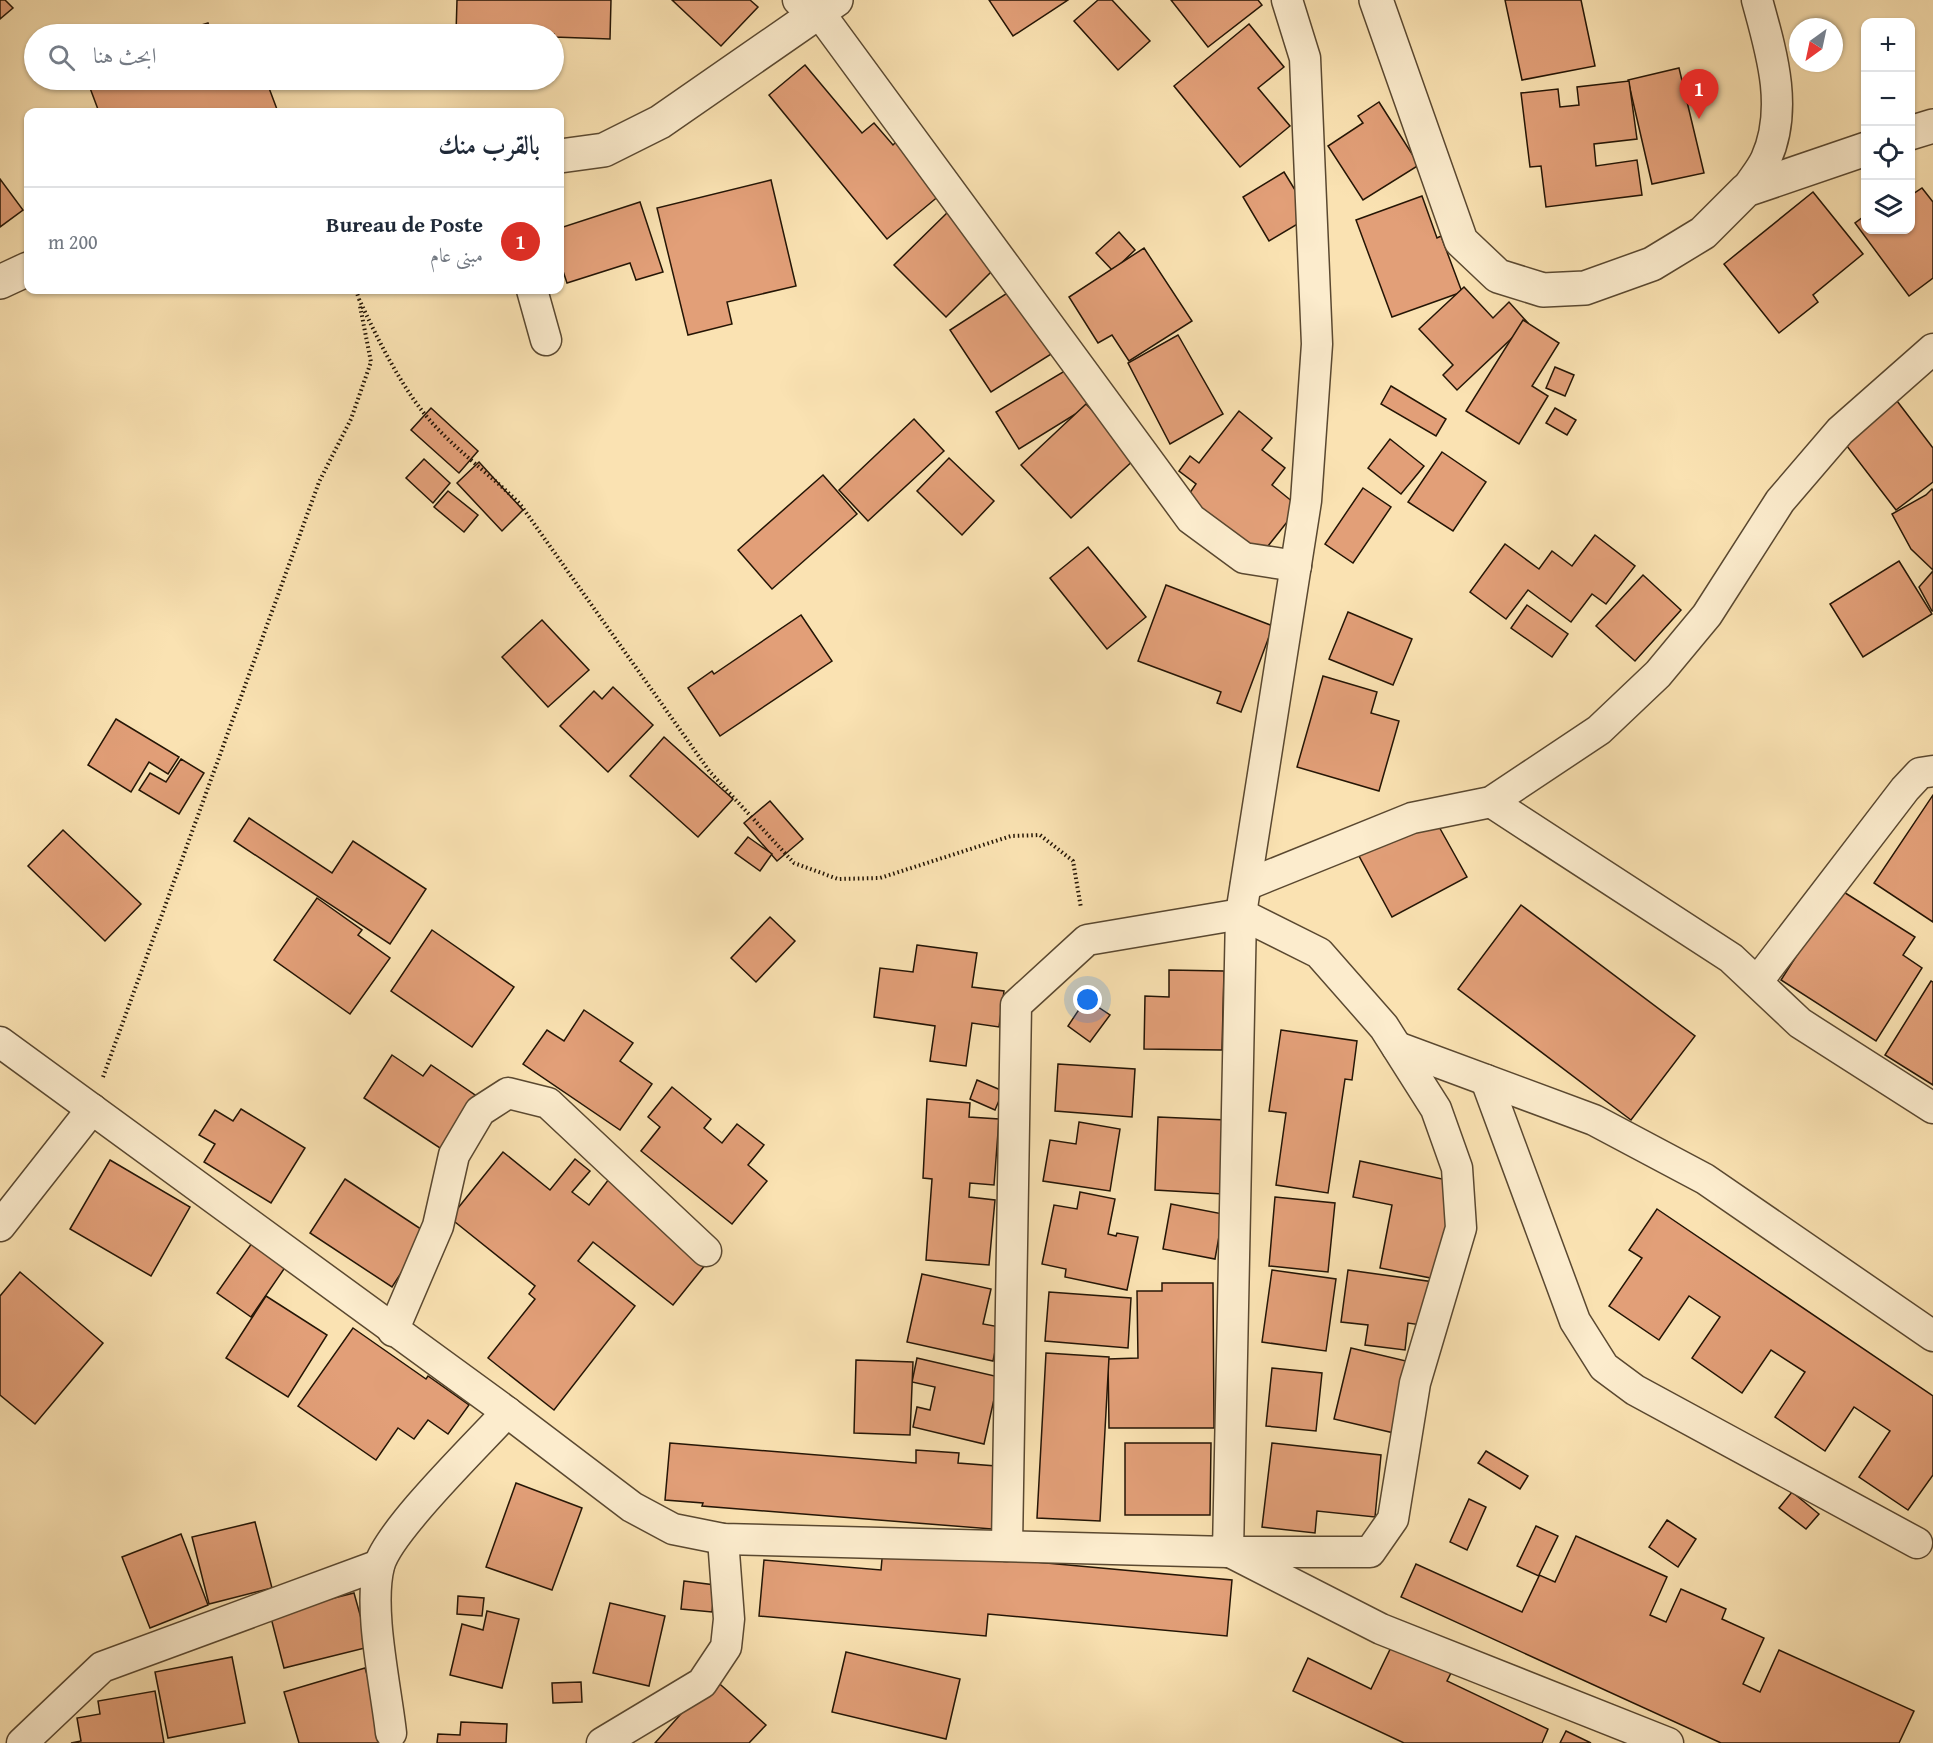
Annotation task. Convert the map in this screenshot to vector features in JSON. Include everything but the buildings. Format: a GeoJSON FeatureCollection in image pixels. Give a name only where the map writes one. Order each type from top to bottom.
{"type":"FeatureCollection","features":[{"type":"Feature","properties":{"kind":"street"},"geometry":{"type":"LineString","coordinates":[[1228,1552],[1241,914],[1306,501],[1317,344],[1305,58],[1287,0]]}},
{"type":"Feature","properties":{"kind":"street"},"geometry":{"type":"LineString","coordinates":[[1376,0],[1461,241],[1498,276],[1543,290],[1585,288],[1652,264],[1703,233],[1746,190],[1765,160],[1774,135],[1778,106],[1772,56],[1757,0]]}},
{"type":"Feature","properties":{"kind":"street"},"geometry":{"type":"LineString","coordinates":[[564,155],[604,150],[660,122],[817,4],[1191,519],[1244,558],[1296,566]]}},
{"type":"Feature","properties":{"kind":"street"},"geometry":{"type":"LineString","coordinates":[[1915,132],[1933,126]]}},
{"type":"Feature","properties":{"kind":"street"},"geometry":{"type":"LineString","coordinates":[[1746,190],[1861,151]]}},
{"type":"Feature","properties":{"kind":"street"},"geometry":{"type":"LineString","coordinates":[[0,282],[24,271]]}},
{"type":"Feature","properties":{"kind":"street"},"geometry":{"type":"LineString","coordinates":[[533,294],[546,340]]}},
{"type":"Feature","properties":{"kind":"street"},"geometry":{"type":"LineString","coordinates":[[1246,885],[1412,818],[1491,802],[1599,730],[1658,674],[1707,615],[1780,501],[1840,431],[1933,349]]}},
{"type":"Feature","properties":{"kind":"street"},"geometry":{"type":"LineString","coordinates":[[1757,982],[1905,789],[1920,773],[1933,771]]}},
{"type":"Feature","properties":{"kind":"street"},"geometry":{"type":"LineString","coordinates":[[1491,802],[1731,957],[1800,1023],[1933,1108]]}},
{"type":"Feature","properties":{"kind":"street"},"geometry":{"type":"LineString","coordinates":[[0,1042],[507,1412],[632,1507],[673,1529],[723,1539],[1228,1552],[1370,1551],[1393,1519],[1415,1383],[1461,1228],[1457,1168],[1436,1109],[1397,1047],[1384,1027],[1319,953],[1241,914],[1087,940],[1016,1005],[1007,1546]]}},
{"type":"Feature","properties":{"kind":"street"},"geometry":{"type":"LineString","coordinates":[[1397,1047],[1594,1120],[1705,1179],[1933,1336]]}},
{"type":"Feature","properties":{"kind":"street"},"geometry":{"type":"LineString","coordinates":[[1486,1080],[1575,1321],[1604,1367],[1635,1390],[1917,1543]]}},
{"type":"Feature","properties":{"kind":"street"},"geometry":{"type":"LineString","coordinates":[[393,1331],[438,1226],[454,1155],[480,1111],[508,1093],[548,1103],[706,1251]]}},
{"type":"Feature","properties":{"kind":"street"},"geometry":{"type":"LineString","coordinates":[[0,1226],[92,1108]]}},
{"type":"Feature","properties":{"kind":"street"},"geometry":{"type":"LineString","coordinates":[[392,1733],[377,1609],[379,1565],[401,1528],[507,1412]]}},
{"type":"Feature","properties":{"kind":"street"},"geometry":{"type":"LineString","coordinates":[[602,1743],[702,1683],[726,1647],[729,1619],[723,1539]]}},
{"type":"Feature","properties":{"kind":"street"},"geometry":{"type":"LineString","coordinates":[[1228,1552],[1381,1629],[1668,1743]]}},
{"type":"Feature","properties":{"kind":"street"},"geometry":{"type":"LineString","coordinates":[[22,1743],[102,1667],[379,1565]]}},
{"type":"Feature","properties":{"kind":"path"},"geometry":{"type":"LineString","coordinates":[[357,294],[386,355],[435,425],[490,473],[520,504],[710,772],[794,863],[838,879],[880,878],[1011,836],[1040,835],[1073,861],[1087,940]]}},
{"type":"Feature","properties":{"kind":"path"},"geometry":{"type":"LineString","coordinates":[[92,1108],[319,483],[351,418],[367,373],[370,362],[359,299]]}},
{"type":"Feature","properties":{"kind":"place","name":"Bureau de Poste"},"geometry":{"type":"Point","coordinates":[1699,119]}}]}
